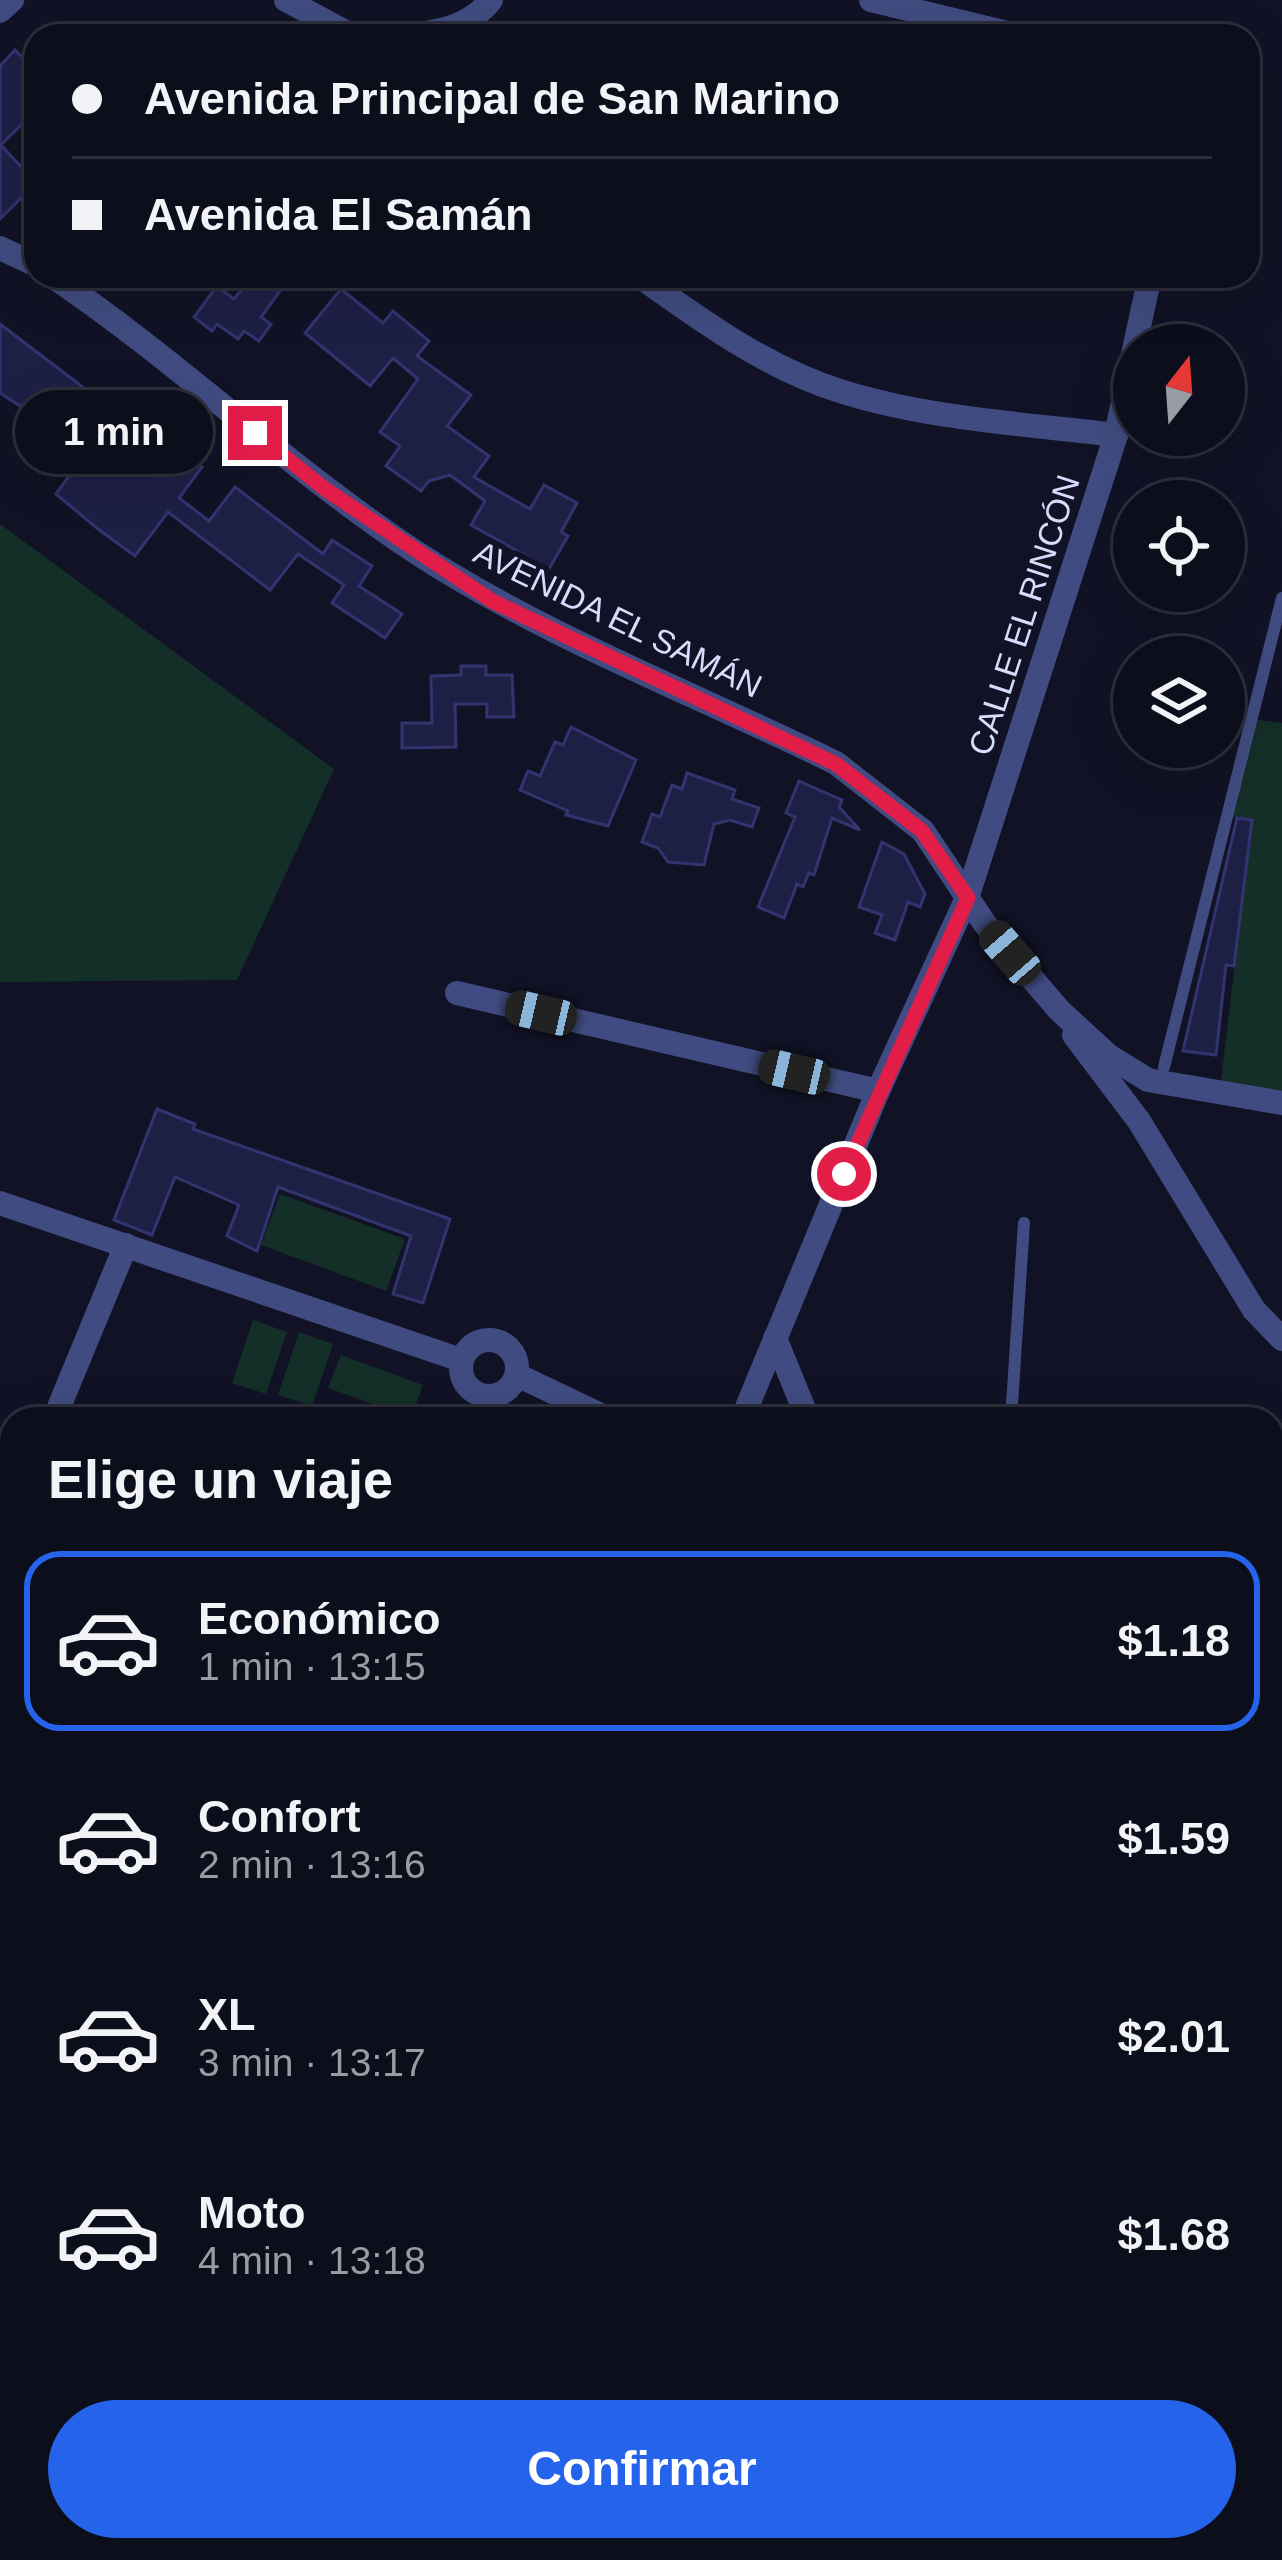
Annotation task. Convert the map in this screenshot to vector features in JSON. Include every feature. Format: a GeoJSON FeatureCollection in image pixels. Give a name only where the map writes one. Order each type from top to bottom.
{"type":"FeatureCollection","features":[{"type":"Feature","properties":{"kind":"street"},"geometry":{"type":"LineString","coordinates":[[0,11],[12,0]]}},
{"type":"Feature","properties":{"kind":"street"},"geometry":{"type":"LineString","coordinates":[[286,0],[331,24]]}},
{"type":"Feature","properties":{"kind":"street"},"geometry":{"type":"LineString","coordinates":[[871,0],[970,24]]}},
{"type":"Feature","properties":{"kind":"street","name":"AVENIDA EL SAMÁN"},"geometry":{"type":"LineString","coordinates":[[70,288],[117,320],[325,489],[492,601],[836,764],[922,831],[968,898],[1060,1011]]}},
{"type":"Feature","properties":{"kind":"street"},"geometry":{"type":"LineString","coordinates":[[657,288],[758,356],[840,392],[966,416],[1113,435]]}},
{"type":"Feature","properties":{"kind":"street","name":"CALLE EL RINCÓN"},"geometry":{"type":"LineString","coordinates":[[1139,324],[1147,288]]}},
{"type":"Feature","properties":{"kind":"street","name":"CALLE EL RINCÓN"},"geometry":{"type":"LineString","coordinates":[[747,1407],[878,1091],[968,898],[1113,444]]}},
{"type":"Feature","properties":{"kind":"street"},"geometry":{"type":"LineString","coordinates":[[457,993],[878,1091]]}},
{"type":"Feature","properties":{"kind":"street"},"geometry":{"type":"LineString","coordinates":[[1060,1011],[1109,1056],[1156,1074],[1282,1102]]}},
{"type":"Feature","properties":{"kind":"street"},"geometry":{"type":"LineString","coordinates":[[1060,1011],[1087,1059],[1139,1120],[1227,1271],[1282,1339]]}},
{"type":"Feature","properties":{"kind":"street"},"geometry":{"type":"LineString","coordinates":[[1139,1120],[1156,1074]]}},
{"type":"Feature","properties":{"kind":"street"},"geometry":{"type":"LineString","coordinates":[[0,1203],[461,1360]]}},
{"type":"Feature","properties":{"kind":"street"},"geometry":{"type":"LineString","coordinates":[[59,1407],[126,1245]]}},
{"type":"Feature","properties":{"kind":"street"},"geometry":{"type":"LineString","coordinates":[[775,1338],[803,1407]]}},
{"type":"Feature","properties":{"kind":"street"},"geometry":{"type":"LineString","coordinates":[[496,1340],[516,1357],[517,1375],[501,1393],[477,1394],[461,1376],[461,1360],[478,1341],[496,1340]]}},
{"type":"Feature","properties":{"kind":"street"},"geometry":{"type":"LineString","coordinates":[[517,1375],[584,1407]]}},
{"type":"Feature","properties":{"kind":"street"},"geometry":{"type":"LineString","coordinates":[[471,1407],[477,1394]]}},
{"type":"Feature","properties":{"kind":"lane"},"geometry":{"type":"LineString","coordinates":[[1156,1074],[1282,598]]}},
{"type":"Feature","properties":{"kind":"lane"},"geometry":{"type":"LineString","coordinates":[[1012,1407],[1024,1223]]}},
{"type":"Feature","properties":{"kind":"green space"},"geometry":{"type":"Polygon","coordinates":[[[0,524],[334,769],[237,980],[0,982],[0,524]]]}},
{"type":"Feature","properties":{"kind":"green space"},"geometry":{"type":"Polygon","coordinates":[[[1257,720],[1282,723],[1282,1094],[1220,1088],[1252,821],[1232,817],[1257,720]]]}},
{"type":"Feature","properties":{"kind":"green space"},"geometry":{"type":"Polygon","coordinates":[[[280,1194],[405,1239],[386,1291],[261,1245],[280,1194]]]}},
{"type":"Feature","properties":{"kind":"green space"},"geometry":{"type":"Polygon","coordinates":[[[253,1320],[287,1332],[266,1394],[232,1383],[253,1320]]]}},
{"type":"Feature","properties":{"kind":"green space"},"geometry":{"type":"Polygon","coordinates":[[[299,1332],[333,1344],[312,1406],[278,1395],[299,1332]]]}},
{"type":"Feature","properties":{"kind":"green space"},"geometry":{"type":"Polygon","coordinates":[[[341,1355],[423,1385],[415,1407],[381,1407],[328,1388],[341,1355]]]}},
{"type":"Feature","properties":{"kind":"building"},"geometry":{"type":"Polygon","coordinates":[[[15,50],[24,59],[24,122],[1,145],[24,170],[24,195],[0,219],[0,66],[15,50]]]}},
{"type":"Feature","properties":{"kind":"building"},"geometry":{"type":"Polygon","coordinates":[[[216,288],[234,299],[243,288],[282,288],[261,317],[271,324],[259,341],[244,331],[238,339],[217,324],[212,331],[194,317],[216,288]]]}},
{"type":"Feature","properties":{"kind":"building"},"geometry":{"type":"Polygon","coordinates":[[[341,289],[383,323],[393,311],[429,341],[417,356],[471,395],[447,426],[489,456],[474,477],[530,509],[544,485],[577,503],[561,532],[568,536],[549,569],[471,525],[485,501],[450,475],[429,481],[421,491],[386,466],[400,446],[380,432],[418,379],[393,358],[370,386],[305,333],[341,289]]]}},
{"type":"Feature","properties":{"kind":"building"},"geometry":{"type":"Polygon","coordinates":[[[0,324],[88,391],[78,406],[163,468],[177,449],[202,467],[179,498],[209,521],[235,487],[323,554],[332,540],[372,566],[359,586],[402,614],[385,638],[332,603],[344,585],[298,554],[270,590],[168,512],[135,556],[98,529],[56,494],[88,450],[0,393],[0,324]]]}},
{"type":"Feature","properties":{"kind":"building"},"geometry":{"type":"Polygon","coordinates":[[[461,666],[486,666],[486,675],[512,675],[514,717],[487,717],[487,704],[455,704],[456,747],[402,748],[402,723],[432,723],[431,676],[461,675],[461,666]]]}},
{"type":"Feature","properties":{"kind":"building"},"geometry":{"type":"Polygon","coordinates":[[[571,727],[636,760],[608,826],[566,815],[568,811],[520,790],[528,771],[540,776],[555,742],[563,745],[571,727]]]}},
{"type":"Feature","properties":{"kind":"building"},"geometry":{"type":"Polygon","coordinates":[[[687,773],[735,790],[732,799],[759,808],[752,827],[730,820],[714,824],[704,865],[668,862],[658,848],[642,842],[652,814],[660,817],[672,785],[682,789],[687,773]]]}},
{"type":"Feature","properties":{"kind":"building"},"geometry":{"type":"Polygon","coordinates":[[[799,781],[842,800],[839,807],[860,830],[832,818],[814,875],[809,873],[803,887],[797,884],[784,918],[758,907],[795,817],[786,813],[799,781]]]}},
{"type":"Feature","properties":{"kind":"building"},"geometry":{"type":"Polygon","coordinates":[[[1237,818],[1252,820],[1234,966],[1226,965],[1216,1055],[1183,1051],[1237,818]]]}},
{"type":"Feature","properties":{"kind":"building"},"geometry":{"type":"Polygon","coordinates":[[[882,842],[904,854],[925,894],[920,907],[908,902],[895,940],[875,933],[882,915],[859,907],[882,842]]]}},
{"type":"Feature","properties":{"kind":"building"},"geometry":{"type":"Polygon","coordinates":[[[157,1109],[195,1124],[193,1129],[450,1219],[423,1303],[393,1294],[411,1236],[278,1187],[257,1251],[227,1236],[239,1205],[175,1177],[152,1235],[114,1220],[157,1109]]]}},
{"type":"Feature","properties":{"kind":"route"},"geometry":{"type":"LineString","coordinates":[[255,433],[325,489],[492,601],[836,764],[883,796],[922,831],[968,898],[844,1174]]}}]}
